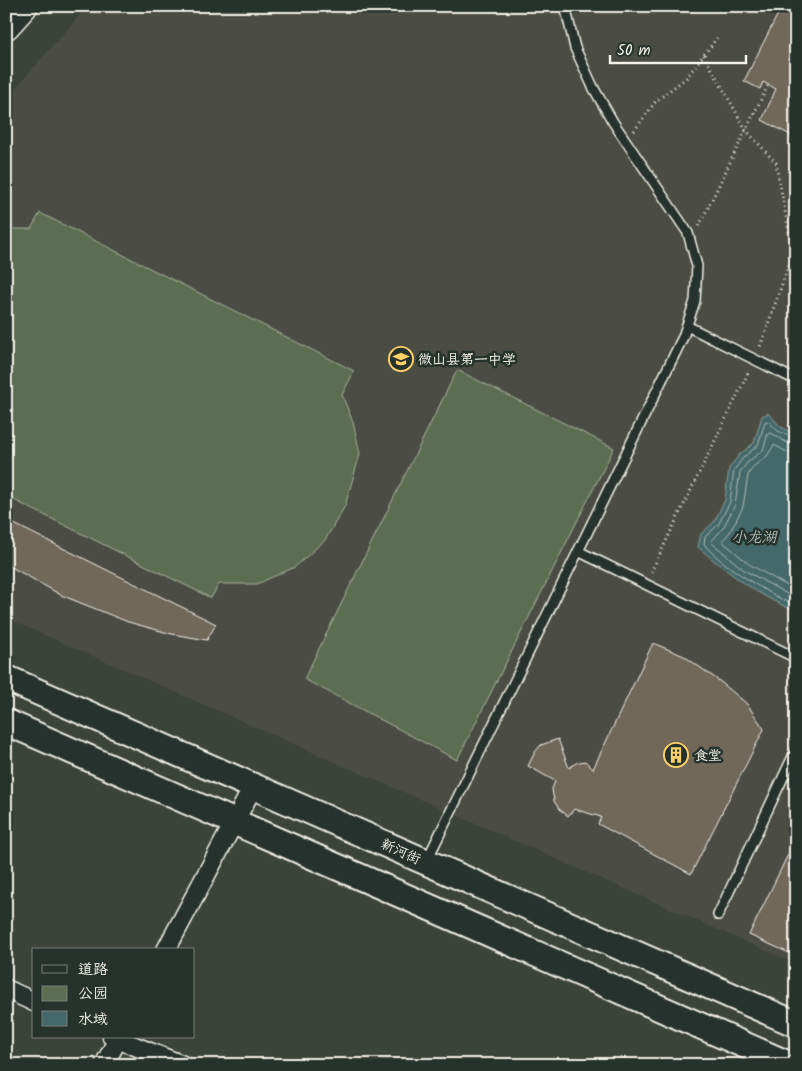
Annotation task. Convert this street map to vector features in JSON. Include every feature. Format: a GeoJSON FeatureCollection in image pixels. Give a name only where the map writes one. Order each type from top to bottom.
{"type":"FeatureCollection","features":[{"type":"Feature","properties":{"kind":"main road"},"geometry":{"type":"LineString","coordinates":[[6,25],[22,6]]}},
{"type":"Feature","properties":{"kind":"main road","name":"新河街"},"geometry":{"type":"LineString","coordinates":[[6,678],[796,1024]]}},
{"type":"Feature","properties":{"kind":"main road"},"geometry":{"type":"LineString","coordinates":[[6,722],[790,1065]]}},
{"type":"Feature","properties":{"kind":"street"},"geometry":{"type":"LineString","coordinates":[[167,948],[253,787]]}},
{"type":"Feature","properties":{"kind":"street"},"geometry":{"type":"LineString","coordinates":[[6,989],[32,1001]]}},
{"type":"Feature","properties":{"kind":"street"},"geometry":{"type":"LineString","coordinates":[[104,1065],[116,1038],[183,1065]]}},
{"type":"Feature","properties":{"kind":"lane"},"geometry":{"type":"LineString","coordinates":[[426,862],[684,337],[695,301],[697,266],[688,233],[613,122],[593,87],[575,48],[565,6]]}},
{"type":"Feature","properties":{"kind":"lane"},"geometry":{"type":"LineString","coordinates":[[687,326],[796,380]]}},
{"type":"Feature","properties":{"kind":"lane"},"geometry":{"type":"LineString","coordinates":[[578,552],[796,658]]}},
{"type":"Feature","properties":{"kind":"lane"},"geometry":{"type":"LineString","coordinates":[[718,915],[796,750]]}},
{"type":"Feature","properties":{"kind":"path"},"geometry":{"type":"LineString","coordinates":[[627,142],[656,101],[686,78],[717,38]]}},
{"type":"Feature","properties":{"kind":"path"},"geometry":{"type":"LineString","coordinates":[[645,584],[755,360],[794,251],[776,163],[746,130],[704,55]]}},
{"type":"Feature","properties":{"kind":"path"},"geometry":{"type":"LineString","coordinates":[[691,242],[768,85]]}},
{"type":"Feature","properties":{"kind":"shaded area","name":"微山县第一中学"},"geometry":{"type":"Polygon","coordinates":[[[88,6],[796,6],[796,964],[6,618],[6,99],[88,6]]]}},
{"type":"Feature","properties":{"kind":"green space"},"geometry":{"type":"Polygon","coordinates":[[[40,213],[354,371],[342,395],[353,422],[360,454],[345,506],[325,540],[295,567],[257,584],[219,584],[211,598],[6,496],[6,229],[31,229],[40,213]]]}},
{"type":"Feature","properties":{"kind":"green space"},"geometry":{"type":"Polygon","coordinates":[[[457,370],[614,448],[457,760],[304,679],[457,370]]]}},
{"type":"Feature","properties":{"kind":"water","name":"小龙湖"},"geometry":{"type":"Polygon","coordinates":[[[768,413],[781,427],[796,435],[796,611],[756,591],[720,566],[698,547],[701,534],[714,522],[725,500],[729,468],[740,454],[754,443],[762,416],[768,413]]]}},
{"type":"Feature","properties":{"kind":"building"},"geometry":{"type":"Polygon","coordinates":[[[782,6],[796,6],[796,138],[762,120],[776,89],[763,82],[760,89],[744,81],[782,6]]]}},
{"type":"Feature","properties":{"kind":"building"},"geometry":{"type":"Polygon","coordinates":[[[6,520],[216,624],[207,640],[172,634],[128,622],[61,595],[6,564],[6,520]]]}},
{"type":"Feature","properties":{"kind":"building","name":"食堂"},"geometry":{"type":"Polygon","coordinates":[[[653,643],[684,656],[722,683],[747,704],[764,729],[691,874],[598,824],[601,817],[574,809],[568,816],[559,809],[554,801],[552,789],[555,781],[528,766],[541,745],[558,739],[569,768],[576,763],[585,761],[593,769],[653,643]]]}},
{"type":"Feature","properties":{"kind":"building"},"geometry":{"type":"Polygon","coordinates":[[[796,838],[796,956],[749,935],[796,838]]]}},
{"type":"Feature","properties":{"kind":"place","name":"微山县第一中学"},"geometry":{"type":"Point","coordinates":[401,359]}},
{"type":"Feature","properties":{"kind":"place","name":"食堂"},"geometry":{"type":"Point","coordinates":[676,755]}}]}
